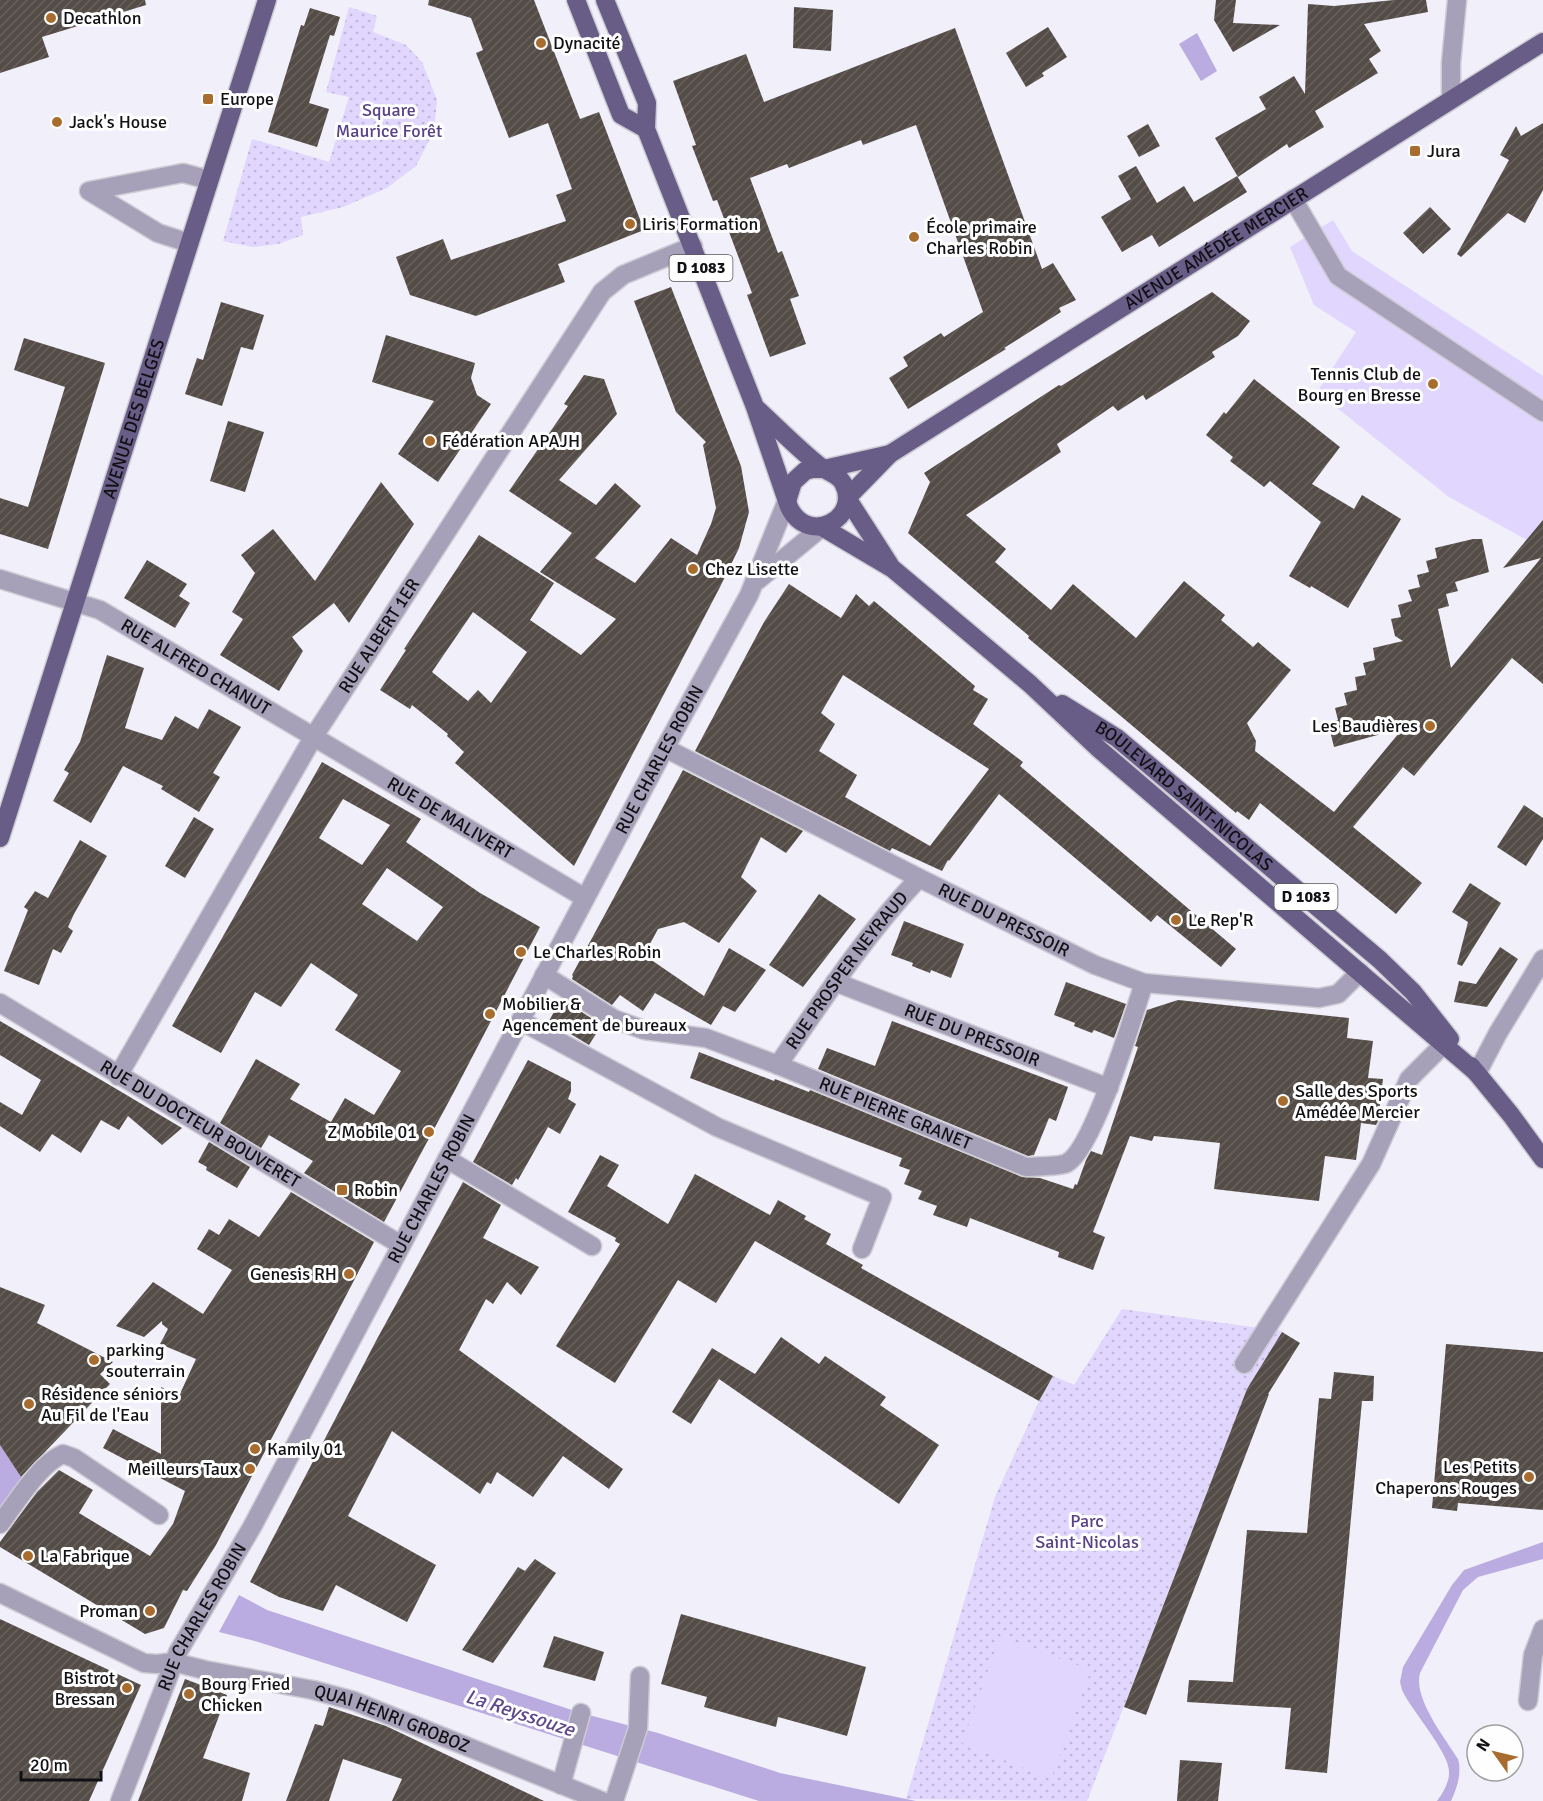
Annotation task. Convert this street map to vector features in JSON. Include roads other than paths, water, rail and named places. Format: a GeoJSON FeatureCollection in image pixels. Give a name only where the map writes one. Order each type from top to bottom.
{"type":"FeatureCollection","features":[{"type":"Feature","properties":{"kind":"main road","name":"AVENUE DES BELGES"},"geometry":{"type":"LineString","coordinates":[[0,838],[267,0]]}},
{"type":"Feature","properties":{"kind":"main road"},"geometry":{"type":"LineString","coordinates":[[576,0],[621,115],[646,129]]}},
{"type":"Feature","properties":{"kind":"main road","name":"D 1083"},"geometry":{"type":"LineString","coordinates":[[605,0],[646,103],[646,129],[755,407],[788,498],[789,507],[798,519],[811,526],[822,527],[893,569]]}},
{"type":"Feature","properties":{"kind":"main road","name":"AVENUE AMÉDÉE MERCIER"},"geometry":{"type":"LineString","coordinates":[[890,454],[1543,42]]}},
{"type":"Feature","properties":{"kind":"main road","name":"D 1083"},"geometry":{"type":"LineString","coordinates":[[755,407],[824,469],[838,476],[847,498],[893,569]]}},
{"type":"Feature","properties":{"kind":"main road"},"geometry":{"type":"LineString","coordinates":[[788,498],[798,475],[812,469],[824,469],[890,454]]}},
{"type":"Feature","properties":{"kind":"main road"},"geometry":{"type":"LineString","coordinates":[[822,527],[843,513],[847,498],[890,454]]}},
{"type":"Feature","properties":{"kind":"main road","name":"BOULEVARD SAINT-NICOLAS"},"geometry":{"type":"LineString","coordinates":[[893,569],[1030,684],[1099,749],[1477,1073]]}},
{"type":"Feature","properties":{"kind":"main road","name":"BOULEVARD SAINT-NICOLAS"},"geometry":{"type":"LineString","coordinates":[[1030,684],[1117,738],[1380,960],[1413,992],[1510,1114],[1543,1160]]}},
{"type":"Feature","properties":{"kind":"street"},"geometry":{"type":"LineString","coordinates":[[1451,99],[1451,63],[1457,0]]}},
{"type":"Feature","properties":{"kind":"street"},"geometry":{"type":"LineString","coordinates":[[189,243],[158,233],[89,191],[183,173],[209,180]]}},
{"type":"Feature","properties":{"kind":"street"},"geometry":{"type":"LineString","coordinates":[[1293,199],[1338,276],[1543,412]]}},
{"type":"Feature","properties":{"kind":"street","name":"RUE ALBERT 1ER"},"geometry":{"type":"LineString","coordinates":[[118,1076],[314,735],[602,292],[623,275],[693,246]]}},
{"type":"Feature","properties":{"kind":"street"},"geometry":{"type":"LineString","coordinates":[[756,581],[788,498]]}},
{"type":"Feature","properties":{"kind":"street"},"geometry":{"type":"LineString","coordinates":[[756,581],[822,527]]}},
{"type":"Feature","properties":{"kind":"street","name":"RUE ALFRED CHANUT"},"geometry":{"type":"LineString","coordinates":[[0,579],[100,610],[314,735]]}},
{"type":"Feature","properties":{"kind":"street","name":"RUE CHARLES ROBIN"},"geometry":{"type":"LineString","coordinates":[[120,1801],[173,1662],[187,1635],[252,1527],[400,1245],[756,581]]}},
{"type":"Feature","properties":{"kind":"street","name":"RUE DE MALIVERT"},"geometry":{"type":"LineString","coordinates":[[314,735],[585,898]]}},
{"type":"Feature","properties":{"kind":"street","name":"RUE DU PRESSOIR"},"geometry":{"type":"LineString","coordinates":[[665,748],[1095,965],[1144,983],[1319,998],[1338,994],[1360,972]]}},
{"type":"Feature","properties":{"kind":"street","name":"RUE PROSPER NEYRAUD"},"geometry":{"type":"LineString","coordinates":[[778,1065],[836,982],[897,901],[919,878]]}},
{"type":"Feature","properties":{"kind":"street"},"geometry":{"type":"LineString","coordinates":[[1477,1073],[1498,1033],[1543,959]]}},
{"type":"Feature","properties":{"kind":"street","name":"RUE PIERRE GRANET"},"geometry":{"type":"LineString","coordinates":[[544,975],[614,1019],[644,1030],[706,1038],[778,1065],[1026,1167],[1066,1163],[1089,1132],[1109,1088],[1144,983]]}},
{"type":"Feature","properties":{"kind":"street","name":"RUE DU PRESSOIR"},"geometry":{"type":"LineString","coordinates":[[836,982],[1109,1088]]}},
{"type":"Feature","properties":{"kind":"street","name":"RUE DU DOCTEUR BOUVERET"},"geometry":{"type":"LineString","coordinates":[[0,1003],[400,1245]]}},
{"type":"Feature","properties":{"kind":"street"},"geometry":{"type":"LineString","coordinates":[[521,1021],[717,1127],[882,1197],[862,1249]]}},
{"type":"Feature","properties":{"kind":"street"},"geometry":{"type":"LineString","coordinates":[[1244,1364],[1371,1164],[1409,1079],[1444,1044]]}},
{"type":"Feature","properties":{"kind":"street"},"geometry":{"type":"LineString","coordinates":[[447,1159],[592,1246]]}},
{"type":"Feature","properties":{"kind":"street"},"geometry":{"type":"LineString","coordinates":[[0,1524],[37,1476],[54,1458],[63,1454],[74,1458],[159,1515]]}},
{"type":"Feature","properties":{"kind":"street","name":"QUAI HENRI GROBOZ"},"geometry":{"type":"LineString","coordinates":[[0,1593],[144,1663],[173,1662],[313,1690],[354,1701],[602,1801]]}},
{"type":"Feature","properties":{"kind":"street"},"geometry":{"type":"LineString","coordinates":[[1528,1701],[1533,1655],[1543,1629]]}},
{"type":"Feature","properties":{"kind":"street"},"geometry":{"type":"LineString","coordinates":[[614,1801],[638,1728],[640,1676]]}},
{"type":"Feature","properties":{"kind":"street"},"geometry":{"type":"LineString","coordinates":[[561,1785],[581,1713]]}},
{"type":"Feature","properties":{"kind":"water"},"geometry":{"type":"Polygon","coordinates":[[[1197,33],[1217,71],[1201,81],[1179,44],[1197,33]]]}},
{"type":"Feature","properties":{"kind":"water"},"geometry":{"type":"Polygon","coordinates":[[[0,1445],[21,1477],[25,1479],[0,1511],[0,1445]]]}},
{"type":"Feature","properties":{"kind":"water"},"geometry":{"type":"Polygon","coordinates":[[[1543,1542],[1543,1559],[1478,1577],[1463,1590],[1420,1673],[1421,1694],[1426,1706],[1459,1764],[1458,1780],[1451,1801],[1437,1801],[1448,1779],[1447,1763],[1402,1690],[1400,1682],[1403,1667],[1452,1585],[1464,1570],[1543,1542]]]}},
{"type":"Feature","properties":{"kind":"water","name":"La Reyssouze"},"geometry":{"type":"Polygon","coordinates":[[[239,1595],[267,1610],[581,1713],[658,1733],[780,1773],[916,1801],[759,1801],[255,1641],[219,1632],[239,1595]]]}},
{"type":"Feature","properties":{"kind":"place","name":"Decathlon"},"geometry":{"type":"Point","coordinates":[51,18]}},
{"type":"Feature","properties":{"kind":"place","name":"Dynacité"},"geometry":{"type":"Point","coordinates":[541,43]}},
{"type":"Feature","properties":{"kind":"place","name":"Europe"},"geometry":{"type":"Point","coordinates":[208,99]}},
{"type":"Feature","properties":{"kind":"place","name":"Jack's House"},"geometry":{"type":"Point","coordinates":[57,122]}},
{"type":"Feature","properties":{"kind":"place","name":"Jura"},"geometry":{"type":"Point","coordinates":[1415,151]}},
{"type":"Feature","properties":{"kind":"place","name":"Liris Formation"},"geometry":{"type":"Point","coordinates":[630,224]}},
{"type":"Feature","properties":{"kind":"place","name":"École primaire Charles Robin"},"geometry":{"type":"Point","coordinates":[914,237]}},
{"type":"Feature","properties":{"kind":"place","name":"Tennis Club de Bourg en Bresse"},"geometry":{"type":"Point","coordinates":[1433,384]}},
{"type":"Feature","properties":{"kind":"place","name":"Fédération APAJH"},"geometry":{"type":"Point","coordinates":[430,441]}},
{"type":"Feature","properties":{"kind":"place","name":"Chez Lisette"},"geometry":{"type":"Point","coordinates":[693,569]}},
{"type":"Feature","properties":{"kind":"place","name":"Les Baudières"},"geometry":{"type":"Point","coordinates":[1430,726]}},
{"type":"Feature","properties":{"kind":"place","name":"Le Rep'R"},"geometry":{"type":"Point","coordinates":[1176,920]}},
{"type":"Feature","properties":{"kind":"place","name":"Le Charles Robin"},"geometry":{"type":"Point","coordinates":[521,952]}},
{"type":"Feature","properties":{"kind":"place","name":"Mobilier & Agencement de bureaux"},"geometry":{"type":"Point","coordinates":[490,1014]}},
{"type":"Feature","properties":{"kind":"place","name":"Salle des Sports Amédée Mercier"},"geometry":{"type":"Point","coordinates":[1283,1101]}},
{"type":"Feature","properties":{"kind":"place","name":"Z Mobile 01"},"geometry":{"type":"Point","coordinates":[429,1132]}},
{"type":"Feature","properties":{"kind":"place","name":"Robin"},"geometry":{"type":"Point","coordinates":[342,1190]}},
{"type":"Feature","properties":{"kind":"place","name":"Genesis RH"},"geometry":{"type":"Point","coordinates":[349,1274]}},
{"type":"Feature","properties":{"kind":"place","name":"parking souterrain"},"geometry":{"type":"Point","coordinates":[94,1360]}},
{"type":"Feature","properties":{"kind":"place","name":"Résidence séniors Au Fil de l'Eau"},"geometry":{"type":"Point","coordinates":[29,1404]}},
{"type":"Feature","properties":{"kind":"place","name":"Kamily 01"},"geometry":{"type":"Point","coordinates":[255,1449]}},
{"type":"Feature","properties":{"kind":"place","name":"Meilleurs Taux"},"geometry":{"type":"Point","coordinates":[250,1469]}},
{"type":"Feature","properties":{"kind":"place","name":"Les Petits Chaperons Rouges"},"geometry":{"type":"Point","coordinates":[1529,1477]}},
{"type":"Feature","properties":{"kind":"place","name":"La Fabrique"},"geometry":{"type":"Point","coordinates":[28,1556]}},
{"type":"Feature","properties":{"kind":"place","name":"Proman"},"geometry":{"type":"Point","coordinates":[150,1611]}},
{"type":"Feature","properties":{"kind":"place","name":"Bistrot Bressan"},"geometry":{"type":"Point","coordinates":[127,1688]}},
{"type":"Feature","properties":{"kind":"place","name":"Bourg Fried Chicken"},"geometry":{"type":"Point","coordinates":[189,1694]}},
{"type":"Feature","properties":{"kind":"park label","name":"Square Maurice Forêt"},"geometry":{"type":"Point","coordinates":[389,120]}},
{"type":"Feature","properties":{"kind":"park label","name":"Parc Saint-Nicolas"},"geometry":{"type":"Point","coordinates":[1087,1531]}}]}
